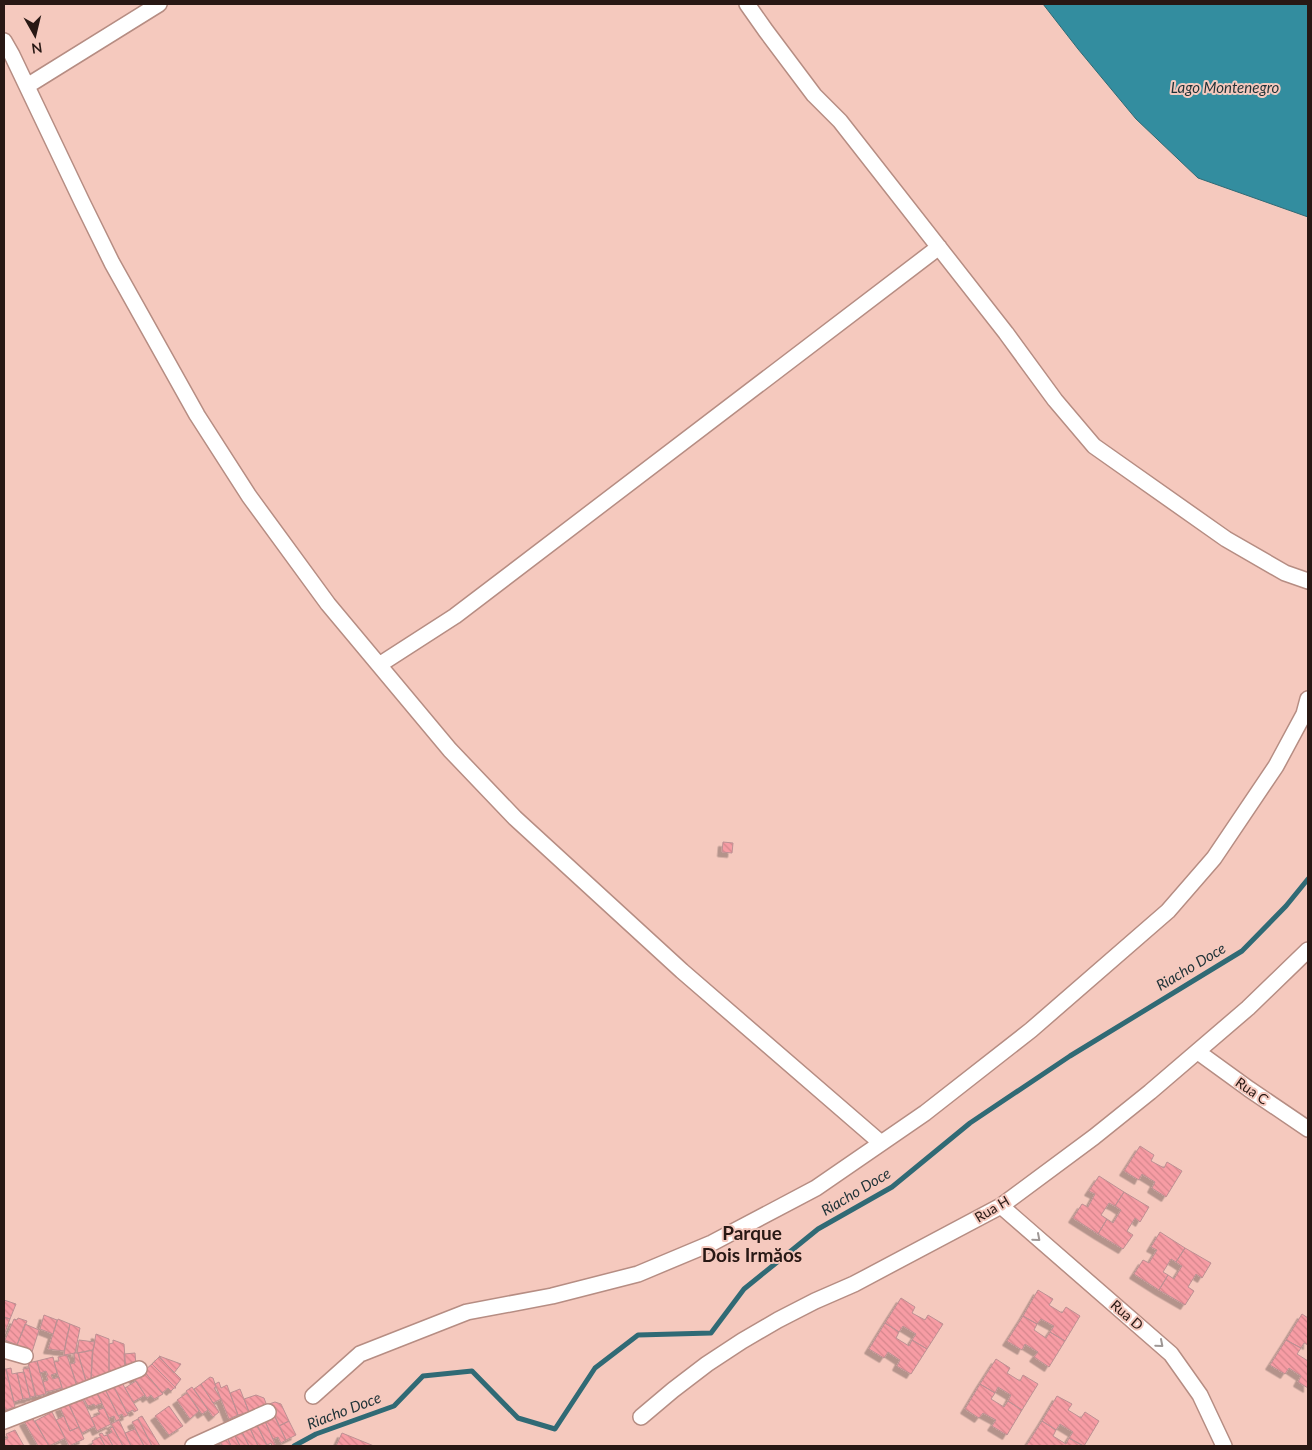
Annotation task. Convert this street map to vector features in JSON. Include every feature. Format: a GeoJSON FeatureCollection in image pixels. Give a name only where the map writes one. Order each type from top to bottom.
{"type":"FeatureCollection","features":[{"type":"Feature","properties":{"kind":"street"},"geometry":{"type":"LineString","coordinates":[[27,86],[159,4]]}},
{"type":"Feature","properties":{"kind":"street"},"geometry":{"type":"LineString","coordinates":[[748,4],[814,95],[840,121],[1006,333],[1054,400],[1094,446],[1226,540],[1284,573],[1308,581]]}},
{"type":"Feature","properties":{"kind":"street"},"geometry":{"type":"LineString","coordinates":[[4,41],[112,263],[197,415],[255,504],[328,604],[450,750],[515,818],[682,972],[881,1144]]}},
{"type":"Feature","properties":{"kind":"street"},"geometry":{"type":"LineString","coordinates":[[379,665],[455,616],[939,247]]}},
{"type":"Feature","properties":{"kind":"street"},"geometry":{"type":"LineString","coordinates":[[313,1396],[360,1354],[467,1312],[552,1296],[638,1274],[712,1243],[816,1188],[881,1144],[925,1113],[1031,1030],[1168,911],[1214,858],[1276,766],[1304,714],[1308,699]]}},
{"type":"Feature","properties":{"kind":"street","name":"Rua H"},"geometry":{"type":"LineString","coordinates":[[641,1417],[707,1364],[742,1341],[778,1320],[854,1284],[1000,1206],[1094,1137],[1198,1052],[1248,1008],[1308,950]]}},
{"type":"Feature","properties":{"kind":"street","name":"Rua C"},"geometry":{"type":"LineString","coordinates":[[1198,1052],[1308,1129]]}},
{"type":"Feature","properties":{"kind":"street","name":"Rua D"},"geometry":{"type":"LineString","coordinates":[[1000,1206],[1171,1354],[1200,1395],[1224,1446]]}},
{"type":"Feature","properties":{"kind":"street"},"geometry":{"type":"LineString","coordinates":[[4,1350],[25,1356]]}},
{"type":"Feature","properties":{"kind":"street"},"geometry":{"type":"LineString","coordinates":[[4,1420],[139,1369]]}},
{"type":"Feature","properties":{"kind":"street"},"geometry":{"type":"LineString","coordinates":[[193,1446],[268,1412]]}},
{"type":"Feature","properties":{"kind":"water","name":"Lago Montenegro"},"geometry":{"type":"Polygon","coordinates":[[[1043,4],[1308,4],[1308,217],[1198,178],[1136,119],[1043,4]]]}},
{"type":"Feature","properties":{"kind":"building"},"geometry":{"type":"Polygon","coordinates":[[[723,842],[733,843],[732,853],[722,852],[723,842]]]}},
{"type":"Feature","properties":{"kind":"building"},"geometry":{"type":"Polygon","coordinates":[[[1140,1146],[1154,1155],[1151,1161],[1164,1168],[1167,1162],[1182,1171],[1166,1197],[1152,1188],[1155,1182],[1142,1174],[1139,1180],[1124,1171],[1140,1146]]]}},
{"type":"Feature","properties":{"kind":"building"},"geometry":{"type":"Polygon","coordinates":[[[1099,1176],[1124,1192],[1115,1206],[1109,1203],[1101,1215],[1107,1219],[1098,1234],[1073,1218],[1082,1204],[1088,1207],[1095,1194],[1089,1191],[1099,1176]]]}},
{"type":"Feature","properties":{"kind":"building"},"geometry":{"type":"Polygon","coordinates":[[[1124,1192],[1149,1207],[1140,1222],[1135,1218],[1127,1231],[1133,1235],[1123,1249],[1098,1234],[1107,1219],[1113,1223],[1121,1210],[1115,1206],[1124,1192]]]}},
{"type":"Feature","properties":{"kind":"building"},"geometry":{"type":"Polygon","coordinates":[[[1160,1232],[1185,1248],[1176,1262],[1171,1259],[1163,1272],[1168,1275],[1159,1290],[1134,1274],[1143,1260],[1149,1263],[1157,1250],[1151,1247],[1160,1232]]]}},
{"type":"Feature","properties":{"kind":"building"},"geometry":{"type":"Polygon","coordinates":[[[1185,1248],[1211,1263],[1202,1278],[1196,1274],[1188,1287],[1194,1291],[1185,1305],[1159,1290],[1168,1275],[1174,1279],[1182,1266],[1176,1262],[1185,1248]]]}},
{"type":"Feature","properties":{"kind":"building"},"geometry":{"type":"Polygon","coordinates":[[[1038,1290],[1053,1299],[1049,1305],[1062,1313],[1066,1307],[1080,1316],[1065,1341],[1050,1332],[1054,1326],[1041,1319],[1037,1324],[1023,1316],[1038,1290]]]}},
{"type":"Feature","properties":{"kind":"building"},"geometry":{"type":"Polygon","coordinates":[[[901,1298],[915,1307],[912,1313],[925,1320],[928,1315],[943,1324],[927,1349],[912,1340],[916,1334],[903,1326],[899,1332],[885,1323],[901,1298]]]}},
{"type":"Feature","properties":{"kind":"building"},"geometry":{"type":"Polygon","coordinates":[[[4,1300],[16,1304],[10,1319],[4,1317],[4,1300]]]}},
{"type":"Feature","properties":{"kind":"building"},"geometry":{"type":"Polygon","coordinates":[[[1302,1314],[1308,1318],[1308,1345],[1304,1343],[1301,1348],[1286,1340],[1302,1314]]]}},
{"type":"Feature","properties":{"kind":"building"},"geometry":{"type":"Polygon","coordinates":[[[44,1315],[57,1320],[53,1334],[40,1329],[44,1315]]]}},
{"type":"Feature","properties":{"kind":"building"},"geometry":{"type":"Polygon","coordinates":[[[1023,1316],[1037,1324],[1034,1330],[1046,1338],[1050,1332],[1065,1341],[1049,1367],[1034,1357],[1038,1352],[1025,1344],[1022,1350],[1007,1341],[1023,1316]]]}},
{"type":"Feature","properties":{"kind":"building"},"geometry":{"type":"Polygon","coordinates":[[[4,1317],[10,1319],[4,1335],[4,1317]]]}},
{"type":"Feature","properties":{"kind":"building"},"geometry":{"type":"Polygon","coordinates":[[[18,1318],[27,1321],[17,1345],[5,1340],[14,1319],[17,1320],[18,1318]]]}},
{"type":"Feature","properties":{"kind":"building"},"geometry":{"type":"Polygon","coordinates":[[[58,1319],[70,1324],[64,1351],[48,1349],[58,1319]]]}},
{"type":"Feature","properties":{"kind":"building"},"geometry":{"type":"Polygon","coordinates":[[[885,1323],[899,1332],[896,1338],[909,1346],[912,1340],[927,1349],[911,1374],[897,1366],[900,1360],[888,1352],[884,1358],[869,1349],[885,1323]]]}},
{"type":"Feature","properties":{"kind":"building"},"geometry":{"type":"Polygon","coordinates":[[[25,1324],[39,1330],[32,1352],[25,1353],[15,1350],[25,1324]]]}},
{"type":"Feature","properties":{"kind":"building"},"geometry":{"type":"Polygon","coordinates":[[[70,1324],[80,1328],[75,1353],[64,1355],[67,1337],[70,1324]]]}},
{"type":"Feature","properties":{"kind":"building"},"geometry":{"type":"Polygon","coordinates":[[[96,1334],[109,1339],[109,1375],[91,1378],[92,1355],[96,1334]]]}},
{"type":"Feature","properties":{"kind":"building"},"geometry":{"type":"Polygon","coordinates":[[[79,1340],[95,1342],[93,1350],[77,1353],[79,1340]]]}},
{"type":"Feature","properties":{"kind":"building"},"geometry":{"type":"Polygon","coordinates":[[[113,1340],[124,1344],[126,1372],[109,1375],[109,1344],[113,1343],[113,1340]]]}},
{"type":"Feature","properties":{"kind":"building"},"geometry":{"type":"Polygon","coordinates":[[[1286,1340],[1301,1348],[1297,1354],[1308,1361],[1308,1388],[1298,1382],[1301,1376],[1289,1368],[1285,1374],[1270,1365],[1286,1340]]]}},
{"type":"Feature","properties":{"kind":"building"},"geometry":{"type":"Polygon","coordinates":[[[93,1350],[91,1381],[86,1382],[78,1353],[93,1350]]]}},
{"type":"Feature","properties":{"kind":"building"},"geometry":{"type":"Polygon","coordinates":[[[74,1353],[78,1353],[87,1384],[77,1385],[70,1364],[75,1363],[74,1353]]]}},
{"type":"Feature","properties":{"kind":"building"},"geometry":{"type":"Polygon","coordinates":[[[135,1353],[136,1366],[125,1369],[124,1354],[135,1353]]]}},
{"type":"Feature","properties":{"kind":"building"},"geometry":{"type":"Polygon","coordinates":[[[67,1355],[77,1387],[63,1391],[54,1362],[59,1361],[58,1357],[67,1355]]]}},
{"type":"Feature","properties":{"kind":"building"},"geometry":{"type":"Polygon","coordinates":[[[159,1356],[181,1364],[174,1373],[159,1356]]]}},
{"type":"Feature","properties":{"kind":"building"},"geometry":{"type":"Polygon","coordinates":[[[53,1357],[57,1373],[51,1375],[53,1379],[59,1377],[62,1388],[46,1392],[43,1382],[48,1380],[46,1375],[48,1375],[46,1371],[40,1373],[37,1361],[53,1357]]]}},
{"type":"Feature","properties":{"kind":"building"},"geometry":{"type":"Polygon","coordinates":[[[159,1357],[181,1379],[175,1387],[152,1364],[159,1357]]]}},
{"type":"Feature","properties":{"kind":"building"},"geometry":{"type":"Polygon","coordinates":[[[996,1359],[1010,1368],[1007,1373],[1020,1381],[1023,1375],[1038,1384],[1022,1410],[1008,1401],[1011,1395],[998,1387],[995,1393],[980,1384],[996,1359]]]}},
{"type":"Feature","properties":{"kind":"building"},"geometry":{"type":"Polygon","coordinates":[[[37,1361],[46,1394],[36,1396],[28,1363],[37,1361]]]}},
{"type":"Feature","properties":{"kind":"building"},"geometry":{"type":"Polygon","coordinates":[[[152,1364],[176,1388],[171,1391],[168,1388],[162,1393],[144,1371],[152,1364]]]}},
{"type":"Feature","properties":{"kind":"building"},"geometry":{"type":"Polygon","coordinates":[[[11,1368],[12,1374],[17,1373],[23,1399],[14,1402],[6,1369],[11,1368]]]}},
{"type":"Feature","properties":{"kind":"building"},"geometry":{"type":"Polygon","coordinates":[[[29,1368],[35,1396],[30,1397],[23,1369],[29,1368]]]}},
{"type":"Feature","properties":{"kind":"building"},"geometry":{"type":"Polygon","coordinates":[[[4,1369],[6,1369],[15,1407],[6,1410],[4,1407],[4,1369]]]}},
{"type":"Feature","properties":{"kind":"building"},"geometry":{"type":"Polygon","coordinates":[[[143,1370],[163,1394],[154,1399],[151,1395],[147,1398],[133,1377],[143,1370]]]}},
{"type":"Feature","properties":{"kind":"building"},"geometry":{"type":"Polygon","coordinates":[[[24,1372],[30,1398],[23,1399],[17,1373],[24,1372]]]}},
{"type":"Feature","properties":{"kind":"building"},"geometry":{"type":"Polygon","coordinates":[[[210,1377],[213,1378],[216,1387],[214,1388],[221,1399],[213,1403],[201,1384],[210,1377]]]}},
{"type":"Feature","properties":{"kind":"building"},"geometry":{"type":"Polygon","coordinates":[[[121,1381],[138,1410],[134,1412],[133,1410],[127,1413],[113,1385],[121,1381]]]}},
{"type":"Feature","properties":{"kind":"building"},"geometry":{"type":"Polygon","coordinates":[[[136,1381],[145,1395],[133,1402],[125,1388],[136,1381]]]}},
{"type":"Feature","properties":{"kind":"building"},"geometry":{"type":"Polygon","coordinates":[[[219,1382],[221,1388],[227,1385],[238,1415],[229,1419],[215,1384],[219,1382]]]}},
{"type":"Feature","properties":{"kind":"building"},"geometry":{"type":"Polygon","coordinates":[[[201,1384],[219,1412],[213,1417],[194,1389],[201,1384]]]}},
{"type":"Feature","properties":{"kind":"building"},"geometry":{"type":"Polygon","coordinates":[[[980,1384],[995,1393],[991,1399],[1004,1407],[1008,1401],[1022,1410],[1007,1435],[992,1426],[996,1420],[983,1413],[979,1418],[965,1409],[980,1384]]]}},
{"type":"Feature","properties":{"kind":"building"},"geometry":{"type":"Polygon","coordinates":[[[113,1385],[128,1415],[124,1417],[122,1414],[118,1416],[105,1389],[113,1385]]]}},
{"type":"Feature","properties":{"kind":"building"},"geometry":{"type":"Polygon","coordinates":[[[192,1387],[208,1410],[202,1414],[186,1391],[192,1387]]]}},
{"type":"Feature","properties":{"kind":"building"},"geometry":{"type":"Polygon","coordinates":[[[105,1389],[120,1419],[116,1421],[114,1416],[109,1418],[97,1393],[105,1389]]]}},
{"type":"Feature","properties":{"kind":"building"},"geometry":{"type":"Polygon","coordinates":[[[240,1389],[249,1412],[238,1415],[230,1393],[240,1389]]]}},
{"type":"Feature","properties":{"kind":"building"},"geometry":{"type":"Polygon","coordinates":[[[97,1393],[102,1403],[88,1406],[84,1399],[97,1393]]]}},
{"type":"Feature","properties":{"kind":"building"},"geometry":{"type":"Polygon","coordinates":[[[187,1393],[199,1411],[190,1419],[177,1400],[187,1393]]]}},
{"type":"Feature","properties":{"kind":"building"},"geometry":{"type":"Polygon","coordinates":[[[256,1395],[264,1398],[267,1406],[249,1412],[244,1399],[256,1395]]]}},
{"type":"Feature","properties":{"kind":"building"},"geometry":{"type":"Polygon","coordinates":[[[1057,1396],[1072,1404],[1068,1410],[1081,1418],[1085,1412],[1099,1421],[1084,1446],[1069,1438],[1073,1432],[1060,1424],[1056,1430],[1042,1421],[1057,1396]]]}},
{"type":"Feature","properties":{"kind":"building"},"geometry":{"type":"Polygon","coordinates":[[[83,1400],[95,1426],[82,1433],[69,1405],[83,1400]]]}},
{"type":"Feature","properties":{"kind":"building"},"geometry":{"type":"Polygon","coordinates":[[[275,1402],[281,1404],[289,1421],[279,1426],[269,1404],[275,1402]]]}},
{"type":"Feature","properties":{"kind":"building"},"geometry":{"type":"Polygon","coordinates":[[[69,1404],[79,1427],[70,1431],[60,1407],[69,1404]]]}},
{"type":"Feature","properties":{"kind":"building"},"geometry":{"type":"Polygon","coordinates":[[[169,1406],[183,1426],[169,1435],[155,1416],[169,1406]]]}},
{"type":"Feature","properties":{"kind":"building"},"geometry":{"type":"Polygon","coordinates":[[[104,1408],[111,1424],[97,1431],[91,1418],[100,1414],[98,1410],[104,1408]]]}},
{"type":"Feature","properties":{"kind":"building"},"geometry":{"type":"Polygon","coordinates":[[[52,1412],[65,1438],[49,1446],[35,1421],[52,1412]]]}},
{"type":"Feature","properties":{"kind":"building"},"geometry":{"type":"Polygon","coordinates":[[[274,1414],[286,1440],[281,1443],[278,1437],[273,1439],[264,1419],[274,1414]]]}},
{"type":"Feature","properties":{"kind":"building"},"geometry":{"type":"Polygon","coordinates":[[[64,1416],[70,1431],[79,1427],[84,1439],[69,1446],[56,1420],[64,1416]]]}},
{"type":"Feature","properties":{"kind":"building"},"geometry":{"type":"Polygon","coordinates":[[[142,1416],[160,1446],[152,1446],[138,1418],[142,1416]]]}},
{"type":"Feature","properties":{"kind":"building"},"geometry":{"type":"Polygon","coordinates":[[[32,1417],[49,1446],[38,1446],[24,1421],[32,1417]]]}},
{"type":"Feature","properties":{"kind":"building"},"geometry":{"type":"Polygon","coordinates":[[[138,1419],[152,1446],[144,1446],[132,1422],[138,1419]]]}},
{"type":"Feature","properties":{"kind":"building"},"geometry":{"type":"Polygon","coordinates":[[[264,1419],[276,1446],[272,1446],[271,1443],[267,1445],[256,1423],[264,1419]]]}},
{"type":"Feature","properties":{"kind":"building"},"geometry":{"type":"Polygon","coordinates":[[[119,1420],[131,1446],[123,1446],[111,1424],[119,1420]]]}},
{"type":"Feature","properties":{"kind":"building"},"geometry":{"type":"Polygon","coordinates":[[[289,1421],[296,1435],[286,1440],[279,1426],[289,1421]]]}},
{"type":"Feature","properties":{"kind":"building"},"geometry":{"type":"Polygon","coordinates":[[[1042,1421],[1056,1430],[1053,1436],[1066,1444],[1069,1438],[1083,1446],[1026,1446],[1042,1421]]]}},
{"type":"Feature","properties":{"kind":"building"},"geometry":{"type":"Polygon","coordinates":[[[256,1423],[267,1446],[258,1446],[249,1426],[256,1423]]]}},
{"type":"Feature","properties":{"kind":"building"},"geometry":{"type":"Polygon","coordinates":[[[249,1426],[258,1446],[249,1446],[241,1430],[249,1426]]]}},
{"type":"Feature","properties":{"kind":"building"},"geometry":{"type":"Polygon","coordinates":[[[113,1427],[123,1446],[113,1446],[107,1435],[112,1432],[110,1428],[113,1427]]]}},
{"type":"Feature","properties":{"kind":"building"},"geometry":{"type":"Polygon","coordinates":[[[135,1429],[144,1446],[131,1446],[125,1433],[135,1429]]]}},
{"type":"Feature","properties":{"kind":"building"},"geometry":{"type":"Polygon","coordinates":[[[15,1430],[24,1446],[4,1446],[4,1440],[8,1438],[6,1434],[15,1430]]]}},
{"type":"Feature","properties":{"kind":"building"},"geometry":{"type":"Polygon","coordinates":[[[241,1430],[249,1446],[240,1446],[234,1434],[241,1430]]]}},
{"type":"Feature","properties":{"kind":"building"},"geometry":{"type":"Polygon","coordinates":[[[102,1433],[104,1436],[107,1435],[113,1446],[105,1446],[99,1434],[102,1433]]]}},
{"type":"Feature","properties":{"kind":"building"},"geometry":{"type":"Polygon","coordinates":[[[342,1433],[374,1446],[336,1446],[342,1433]]]}},
{"type":"Feature","properties":{"kind":"building"},"geometry":{"type":"Polygon","coordinates":[[[234,1434],[240,1446],[231,1446],[227,1437],[234,1434]]]}},
{"type":"Feature","properties":{"kind":"building"},"geometry":{"type":"Polygon","coordinates":[[[100,1437],[105,1446],[90,1446],[93,1443],[92,1441],[100,1437]]]}},
{"type":"Feature","properties":{"kind":"building"},"geometry":{"type":"Polygon","coordinates":[[[227,1437],[231,1446],[222,1446],[220,1441],[227,1437]]]}},
{"type":"Feature","properties":{"kind":"waterway","name":"Riacho Doce"},"geometry":{"type":"LineString","coordinates":[[294,1446],[316,1434],[394,1406],[423,1376],[472,1371],[518,1418],[555,1429],[595,1368],[638,1335],[711,1333],[744,1289],[818,1229],[892,1187],[970,1123],[1070,1056],[1242,951],[1286,906],[1308,879]]}},
{"type":"Feature","properties":{"kind":"district","name":"Parque Dois Irmăos"},"geometry":{"type":"Point","coordinates":[752,1244]}}]}
